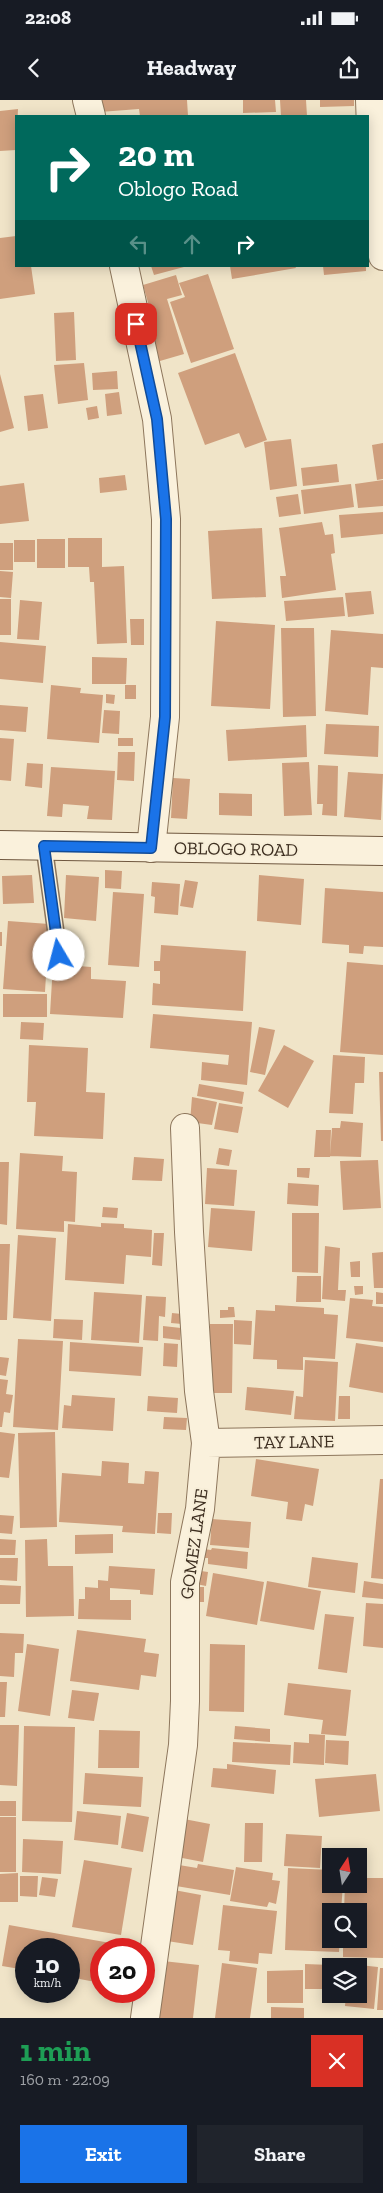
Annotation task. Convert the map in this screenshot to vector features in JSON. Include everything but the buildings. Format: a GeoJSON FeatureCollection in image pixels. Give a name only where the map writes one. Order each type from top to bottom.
{"type":"FeatureCollection","features":[{"type":"Feature","properties":{"kind":"street"},"geometry":{"type":"LineString","coordinates":[[87,100],[91,115]]}},
{"type":"Feature","properties":{"kind":"street"},"geometry":{"type":"LineString","coordinates":[[370,100],[372,181],[376,221],[383,256]]}},
{"type":"Feature","properties":{"kind":"street"},"geometry":{"type":"LineString","coordinates":[[124,267],[157,419],[166,519],[165,717],[151,848]]}},
{"type":"Feature","properties":{"kind":"street","name":"OBLOGO ROAD"},"geometry":{"type":"LineString","coordinates":[[0,846],[383,851]]}},
{"type":"Feature","properties":{"kind":"street","name":"GOMEZ LANE"},"geometry":{"type":"LineString","coordinates":[[145,2018],[183,1745],[185,1582],[200,1509],[206,1443],[199,1391],[189,1232],[185,1128]]}},
{"type":"Feature","properties":{"kind":"street","name":"TAY LANE"},"geometry":{"type":"LineString","coordinates":[[206,1443],[383,1440]]}},
{"type":"Feature","properties":{"kind":"lane"},"geometry":{"type":"LineString","coordinates":[[44,846],[59,955]]}},
{"type":"Feature","properties":{"kind":"route"},"geometry":{"type":"LineString","coordinates":[[59,955],[44,846],[151,848],[165,717],[166,519],[157,419],[136,324]]}}]}
